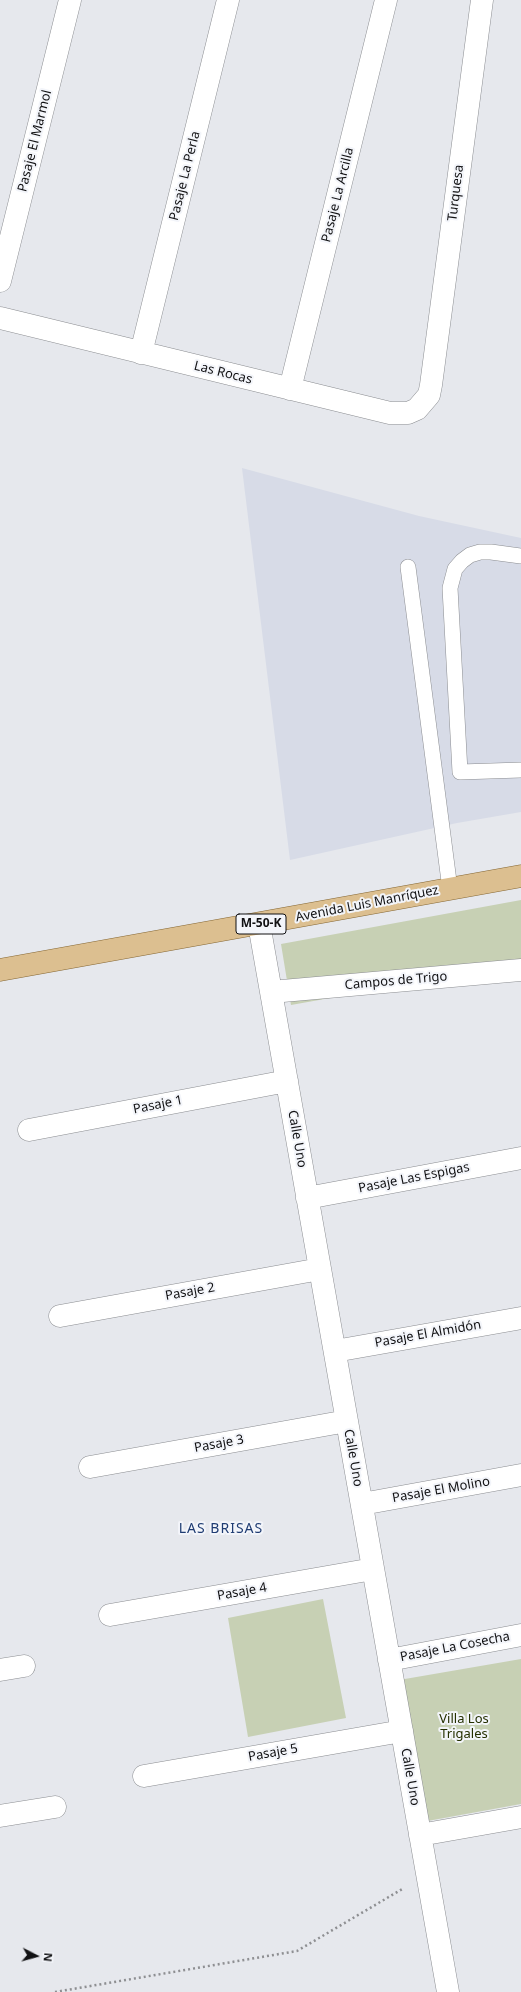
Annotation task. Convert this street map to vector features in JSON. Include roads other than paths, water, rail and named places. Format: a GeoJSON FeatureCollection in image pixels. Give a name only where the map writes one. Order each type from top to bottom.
{"type":"FeatureCollection","features":[{"type":"Feature","properties":{"kind":"main road","name":"Avenida Luis Manríquez"},"geometry":{"type":"LineString","coordinates":[[0,970],[521,876]]}},
{"type":"Feature","properties":{"kind":"street","name":"Pasaje El Marmol"},"geometry":{"type":"LineString","coordinates":[[0,282],[70,0]]}},
{"type":"Feature","properties":{"kind":"street","name":"Pasaje La Perla"},"geometry":{"type":"LineString","coordinates":[[141,353],[228,0]]}},
{"type":"Feature","properties":{"kind":"street","name":"Pasaje La Arcilla"},"geometry":{"type":"LineString","coordinates":[[290,389],[386,0]]}},
{"type":"Feature","properties":{"kind":"street","name":"Turquesa"},"geometry":{"type":"LineString","coordinates":[[431,385],[482,0]]}},
{"type":"Feature","properties":{"kind":"street","name":"Las Rocas"},"geometry":{"type":"LineString","coordinates":[[0,318],[399,415],[408,414],[420,407],[429,395],[431,385]]}},
{"type":"Feature","properties":{"kind":"street","name":"Calle Uno"},"geometry":{"type":"LineString","coordinates":[[259,924],[448,1992]]}},
{"type":"Feature","properties":{"kind":"street","name":"Campos de Trigo"},"geometry":{"type":"LineString","coordinates":[[271,992],[521,970]]}},
{"type":"Feature","properties":{"kind":"street","name":"Pasaje 1"},"geometry":{"type":"LineString","coordinates":[[29,1130],[287,1081]]}},
{"type":"Feature","properties":{"kind":"street","name":"Pasaje Las Espigas"},"geometry":{"type":"LineString","coordinates":[[307,1198],[521,1158]]}},
{"type":"Feature","properties":{"kind":"street","name":"Pasaje 2"},"geometry":{"type":"LineString","coordinates":[[60,1316],[320,1269]]}},
{"type":"Feature","properties":{"kind":"street","name":"Pasaje El Almidón"},"geometry":{"type":"LineString","coordinates":[[334,1351],[521,1318]]}},
{"type":"Feature","properties":{"kind":"street","name":"Pasaje 3"},"geometry":{"type":"LineString","coordinates":[[90,1467],[347,1421]]}},
{"type":"Feature","properties":{"kind":"street","name":"Pasaje El Molino"},"geometry":{"type":"LineString","coordinates":[[362,1504],[521,1475]]}},
{"type":"Feature","properties":{"kind":"street","name":"Pasaje 4"},"geometry":{"type":"LineString","coordinates":[[110,1615],[373,1569]]}},
{"type":"Feature","properties":{"kind":"street","name":"Pasaje La Cosecha"},"geometry":{"type":"LineString","coordinates":[[389,1660],[521,1635]]}},
{"type":"Feature","properties":{"kind":"street"},"geometry":{"type":"LineString","coordinates":[[0,1670],[24,1666]]}},
{"type":"Feature","properties":{"kind":"street","name":"Pasaje 5"},"geometry":{"type":"LineString","coordinates":[[144,1776],[402,1731]]}},
{"type":"Feature","properties":{"kind":"street"},"geometry":{"type":"LineString","coordinates":[[0,1816],[56,1807]]}},
{"type":"Feature","properties":{"kind":"street"},"geometry":{"type":"LineString","coordinates":[[420,1835],[521,1817]]}},
{"type":"Feature","properties":{"kind":"lane"},"geometry":{"type":"LineString","coordinates":[[521,556],[491,552],[480,552],[470,555],[455,569],[451,578],[450,588],[460,772],[521,770]]}},
{"type":"Feature","properties":{"kind":"lane"},"geometry":{"type":"LineString","coordinates":[[408,567],[450,889]]}},
{"type":"Feature","properties":{"kind":"district","name":"LAS BRISAS"},"geometry":{"type":"Point","coordinates":[221,1529]}},
{"type":"Feature","properties":{"kind":"park label","name":"Villa Los Trigales"},"geometry":{"type":"Point","coordinates":[464,1726]}}]}
